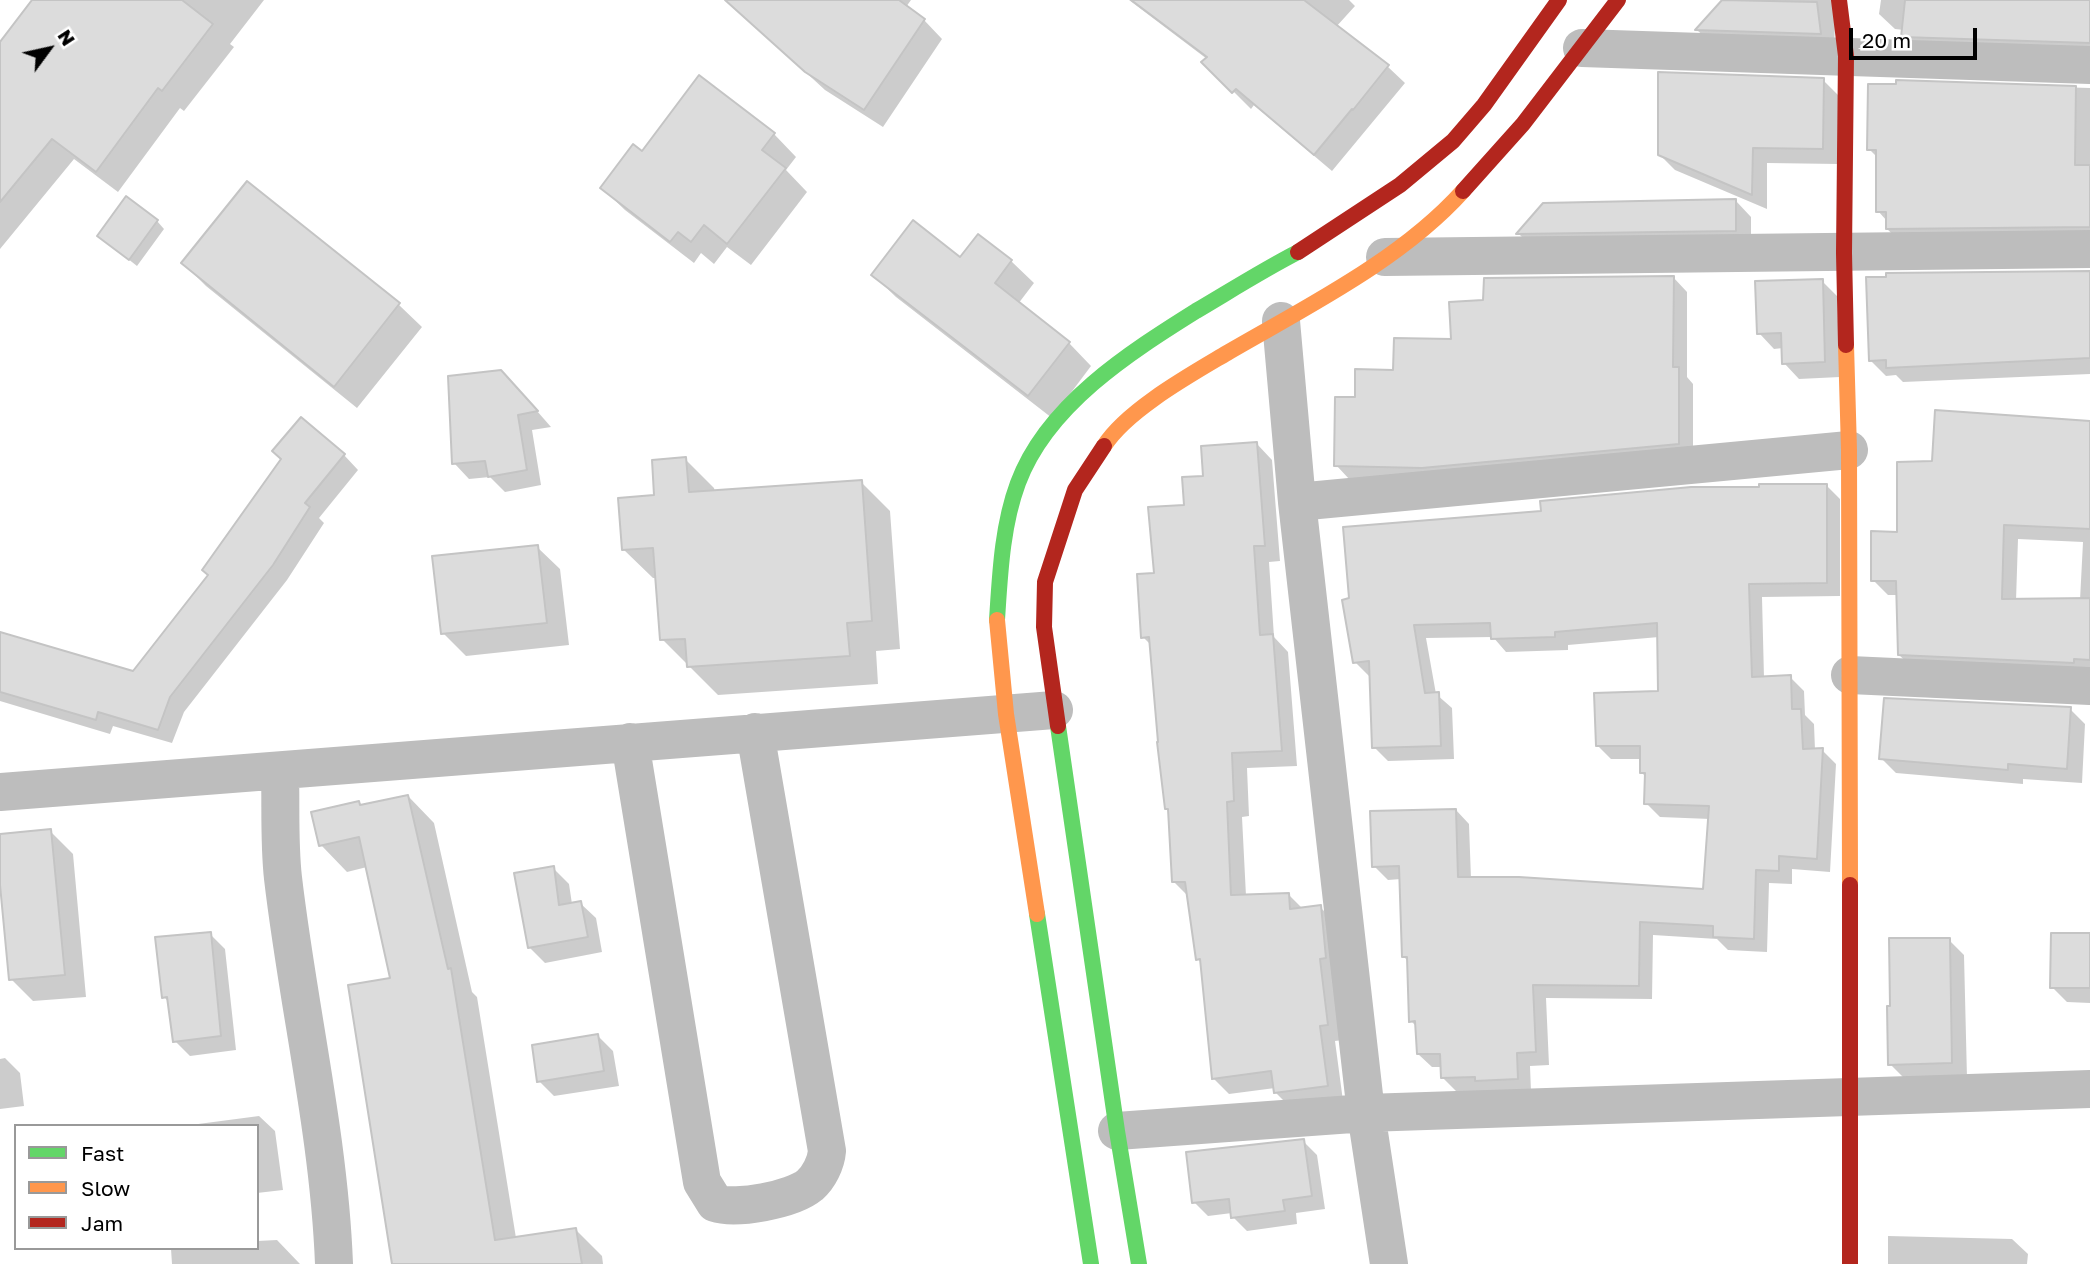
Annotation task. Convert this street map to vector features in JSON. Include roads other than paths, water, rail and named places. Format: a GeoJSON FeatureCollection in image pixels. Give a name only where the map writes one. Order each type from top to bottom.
{"type":"FeatureCollection","features":[{"type":"Feature","properties":{"kind":"main road"},"geometry":{"type":"LineString","coordinates":[[1091,1264],[1006,714],[997,625],[1002,549],[1018,483],[1032,456],[1062,412],[1106,372],[1163,331],[1260,272],[1310,246],[1411,176],[1453,141],[1484,105],[1559,0]]}},
{"type":"Feature","properties":{"kind":"main road"},"geometry":{"type":"LineString","coordinates":[[1139,1264],[1054,710],[1044,627],[1045,582],[1059,531],[1075,490],[1107,441],[1143,407],[1186,377],[1385,257],[1440,217],[1523,124],[1618,0]]}},
{"type":"Feature","properties":{"kind":"main road"},"geometry":{"type":"LineString","coordinates":[[1839,0],[1846,56],[1844,253],[1849,450],[1850,1264]]}},
{"type":"Feature","properties":{"kind":"street"},"geometry":{"type":"LineString","coordinates":[[1582,48],[2090,65]]}},
{"type":"Feature","properties":{"kind":"street"},"geometry":{"type":"LineString","coordinates":[[1385,257],[2090,249]]}},
{"type":"Feature","properties":{"kind":"street"},"geometry":{"type":"LineString","coordinates":[[1281,321],[1297,502],[1366,1113],[1390,1264]]}},
{"type":"Feature","properties":{"kind":"street"},"geometry":{"type":"LineString","coordinates":[[1297,502],[1849,450]]}},
{"type":"Feature","properties":{"kind":"street"},"geometry":{"type":"LineString","coordinates":[[1850,675],[2090,686]]}},
{"type":"Feature","properties":{"kind":"street"},"geometry":{"type":"LineString","coordinates":[[0,792],[1054,710]]}},
{"type":"Feature","properties":{"kind":"street"},"geometry":{"type":"LineString","coordinates":[[630,742],[702,1182],[715,1203],[739,1205],[794,1194],[811,1185],[826,1162],[827,1152],[755,732]]}},
{"type":"Feature","properties":{"kind":"street"},"geometry":{"type":"LineString","coordinates":[[280,772],[283,876],[319,1105],[327,1167],[334,1264]]}},
{"type":"Feature","properties":{"kind":"street"},"geometry":{"type":"LineString","coordinates":[[1117,1131],[1366,1113],[2090,1089]]}}]}
